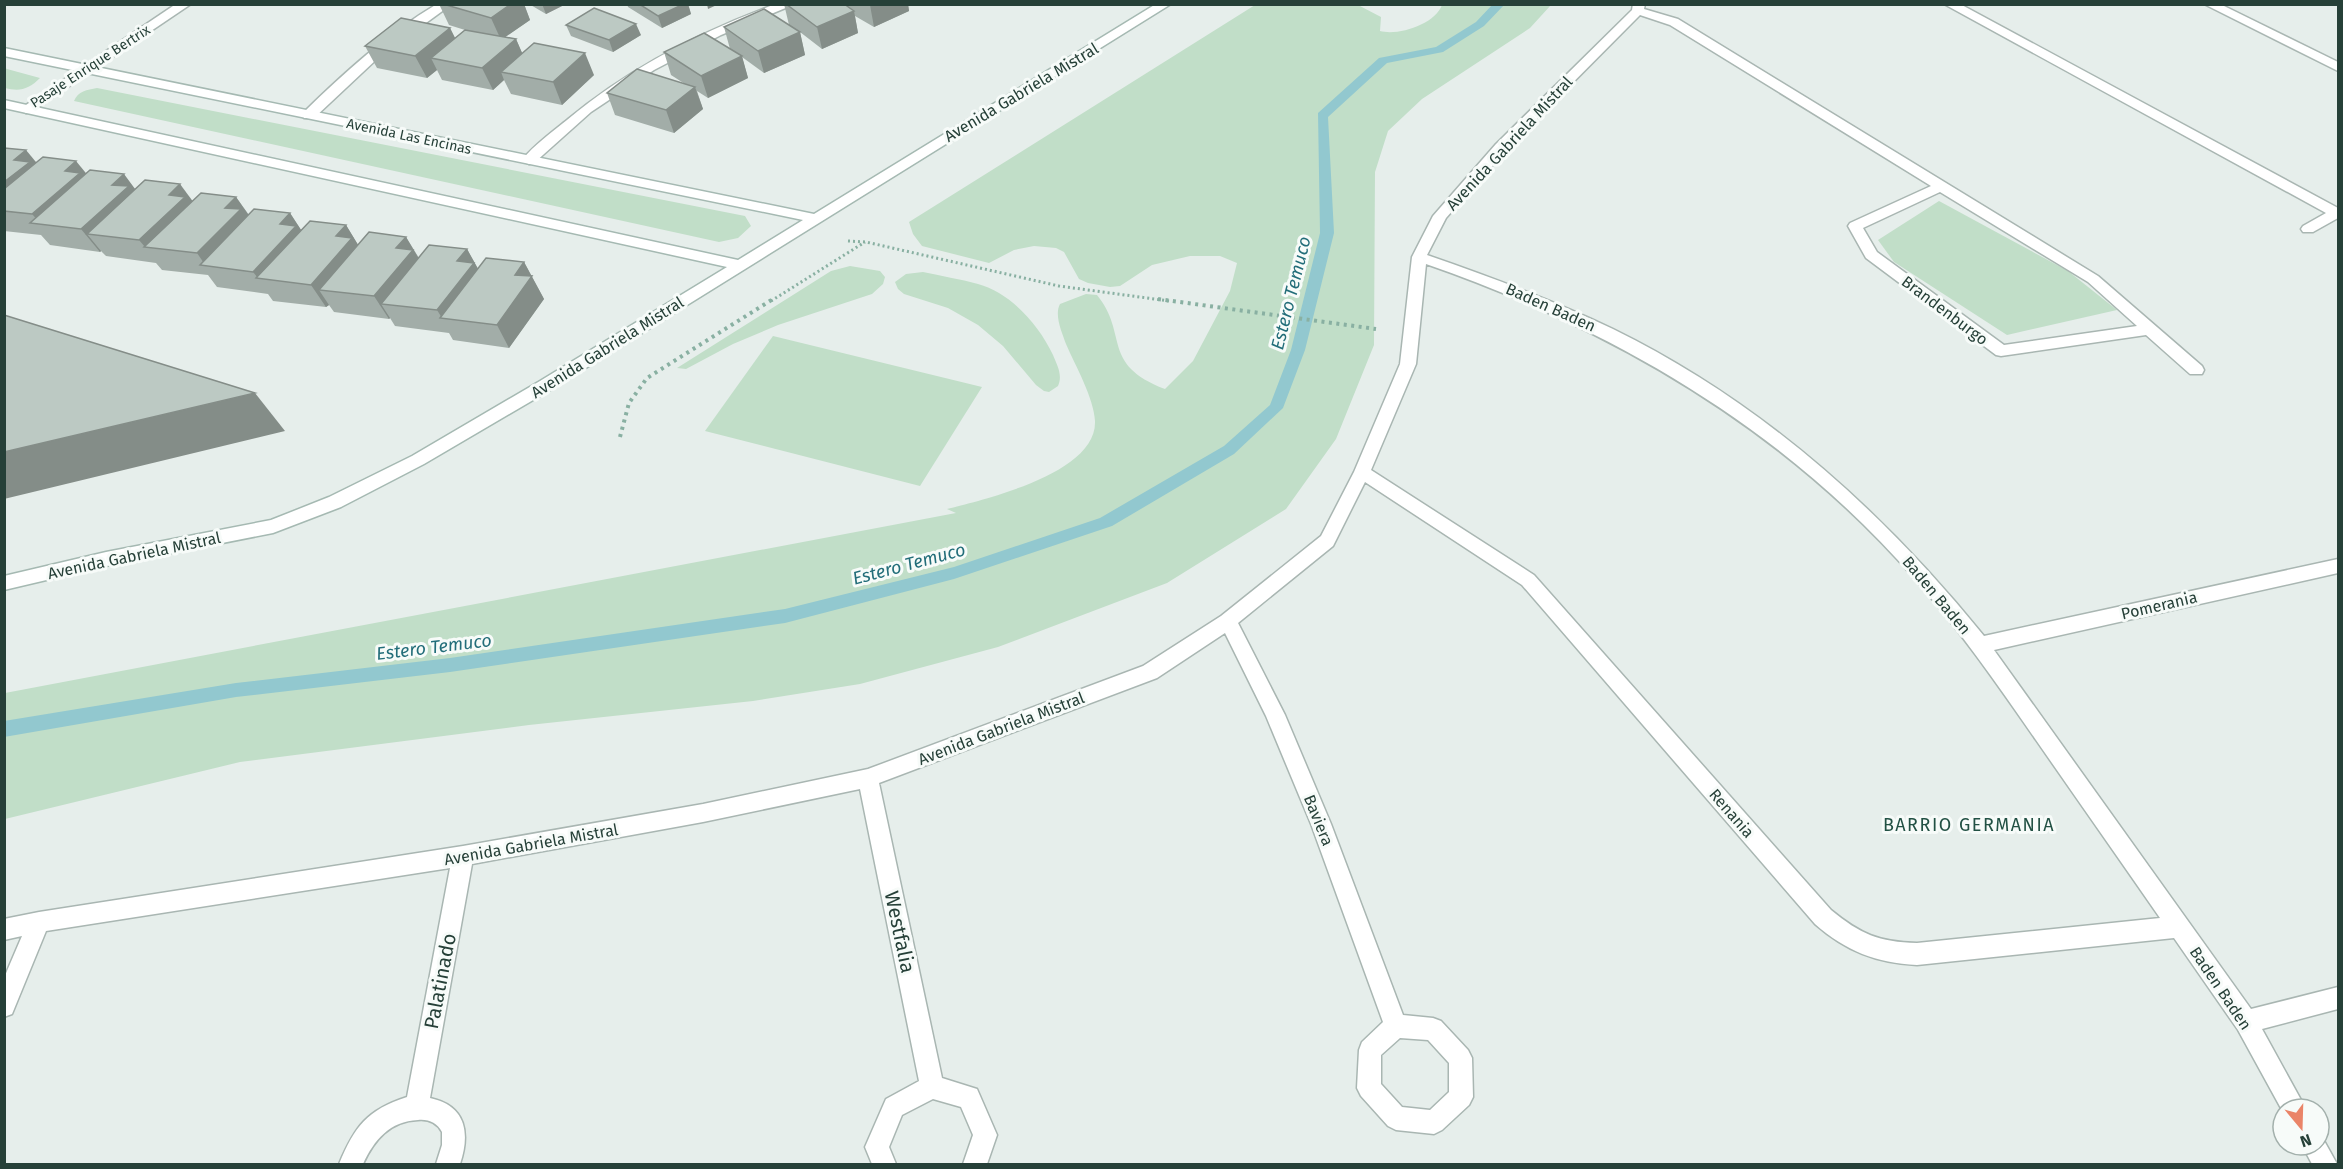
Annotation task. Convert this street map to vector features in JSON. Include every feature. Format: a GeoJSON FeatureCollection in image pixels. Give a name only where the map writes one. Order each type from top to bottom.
{"type":"FeatureCollection","features":[{"type":"Feature","properties":{"kind":"street","name":"Pasaje Enrique Bertrix"},"geometry":{"type":"LineString","coordinates":[[26,109],[185,4]]}},
{"type":"Feature","properties":{"kind":"street"},"geometry":{"type":"LineString","coordinates":[[309,115],[356,70],[407,28],[446,4]]}},
{"type":"Feature","properties":{"kind":"street"},"geometry":{"type":"LineString","coordinates":[[528,160],[587,107],[654,63],[718,30],[789,4]]}},
{"type":"Feature","properties":{"kind":"street","name":"Avenida Gabriela Mistral"},"geometry":{"type":"LineString","coordinates":[[4,583],[106,559],[273,526],[335,502],[418,460],[504,410],[1165,4]]}},
{"type":"Feature","properties":{"kind":"street"},"geometry":{"type":"LineString","coordinates":[[1950,4],[2338,212]]}},
{"type":"Feature","properties":{"kind":"street"},"geometry":{"type":"LineString","coordinates":[[2210,4],[2338,67]]}},
{"type":"Feature","properties":{"kind":"street"},"geometry":{"type":"LineString","coordinates":[[1639,8],[1674,22],[2093,279],[2196,370]]}},
{"type":"Feature","properties":{"kind":"street","name":"Avenida Gabriela Mistral"},"geometry":{"type":"LineString","coordinates":[[4,930],[39,922],[463,856],[703,813],[868,778],[1150,672],[1228,621],[1327,541],[1362,472],[1408,364],[1419,257],[1440,216],[1501,147],[1639,8]]}},
{"type":"Feature","properties":{"kind":"street","name":"Avenida Las Encinas"},"geometry":{"type":"LineString","coordinates":[[4,52],[814,218]]}},
{"type":"Feature","properties":{"kind":"street"},"geometry":{"type":"LineString","coordinates":[[4,104],[739,265]]}},
{"type":"Feature","properties":{"kind":"street","name":"Brandenburgo"},"geometry":{"type":"LineString","coordinates":[[1941,186],[1856,226],[1871,255],[2001,351],[2150,329]]}},
{"type":"Feature","properties":{"kind":"street"},"geometry":{"type":"LineString","coordinates":[[2308,229],[2338,212]]}},
{"type":"Feature","properties":{"kind":"street","name":"Baden Baden"},"geometry":{"type":"LineString","coordinates":[[1419,257],[1483,277],[1547,303],[1599,327],[1672,367],[1780,441],[1832,484],[1883,533],[1932,586],[1980,645],[2246,1022],[2287,1097]]}},
{"type":"Feature","properties":{"kind":"street","name":"Renania"},"geometry":{"type":"LineString","coordinates":[[1362,472],[1528,580],[1822,917],[1841,933],[1862,946],[1890,954],[1917,954],[2179,927]]}},
{"type":"Feature","properties":{"kind":"street","name":"Pomerania"},"geometry":{"type":"LineString","coordinates":[[1980,645],[2338,566]]}},
{"type":"Feature","properties":{"kind":"street","name":"Baviera"},"geometry":{"type":"LineString","coordinates":[[1228,621],[1275,715],[1322,824],[1396,1026]]}},
{"type":"Feature","properties":{"kind":"street","name":"Westfalia"},"geometry":{"type":"LineString","coordinates":[[868,778],[932,1087]]}},
{"type":"Feature","properties":{"kind":"street","name":"Palatinado"},"geometry":{"type":"LineString","coordinates":[[417,1106],[463,856]]}},
{"type":"Feature","properties":{"kind":"street"},"geometry":{"type":"LineString","coordinates":[[4,1006],[39,922]]}},
{"type":"Feature","properties":{"kind":"street"},"geometry":{"type":"LineString","coordinates":[[2246,1022],[2338,998]]}},
{"type":"Feature","properties":{"kind":"street"},"geometry":{"type":"LineString","coordinates":[[1396,1026],[1433,1029],[1460,1058],[1461,1096],[1434,1122],[1396,1118],[1370,1088],[1370,1050],[1396,1026]]}},
{"type":"Feature","properties":{"kind":"street"},"geometry":{"type":"LineString","coordinates":[[884,1164],[877,1147],[894,1107],[932,1087],[969,1097],[986,1135],[975,1164]]}},
{"type":"Feature","properties":{"kind":"street"},"geometry":{"type":"LineString","coordinates":[[351,1164],[359,1145],[375,1125],[395,1112],[417,1106],[435,1108],[449,1119],[455,1137],[448,1164]]}},
{"type":"Feature","properties":{"kind":"path"},"geometry":{"type":"LineString","coordinates":[[784,236],[866,242],[1059,286],[1382,330]]}},
{"type":"Feature","properties":{"kind":"path"},"geometry":{"type":"LineString","coordinates":[[620,437],[629,403],[647,378],[866,242]]}},
{"type":"Feature","properties":{"kind":"green space"},"geometry":{"type":"Polygon","coordinates":[[[1255,5],[1358,5],[1381,17],[1380,31],[1397,32],[1424,23],[1438,12],[1442,5],[1551,5],[1530,28],[1422,99],[1388,131],[1375,172],[1374,345],[1336,439],[1286,509],[1167,583],[998,647],[860,684],[753,701],[529,725],[240,762],[5,819],[5,693],[956,513],[947,509],[1011,490],[1059,469],[1078,455],[1091,439],[1095,421],[1088,392],[1066,344],[1058,319],[1060,304],[1086,294],[1097,295],[1112,323],[1123,359],[1131,369],[1145,379],[1165,389],[1193,361],[1230,291],[1237,263],[1220,256],[1190,256],[1152,265],[1120,286],[1110,287],[1079,279],[1064,252],[1056,248],[1034,246],[1014,250],[989,263],[922,246],[913,234],[909,222],[1255,5]]]}},
{"type":"Feature","properties":{"kind":"green space"},"geometry":{"type":"Polygon","coordinates":[[[5,68],[40,78],[24,89],[5,88],[5,68]]]}},
{"type":"Feature","properties":{"kind":"green space"},"geometry":{"type":"Polygon","coordinates":[[[97,88],[745,216],[751,226],[738,238],[719,242],[74,101],[80,93],[97,88]]]}},
{"type":"Feature","properties":{"kind":"green space"},"geometry":{"type":"Polygon","coordinates":[[[1939,201],[2068,271],[2117,310],[2007,335],[1894,262],[1878,240],[1939,201]]]}},
{"type":"Feature","properties":{"kind":"green space"},"geometry":{"type":"Polygon","coordinates":[[[850,266],[880,271],[885,277],[883,284],[872,294],[778,325],[733,344],[686,369],[677,368],[831,271],[850,266]]]}},
{"type":"Feature","properties":{"kind":"green space"},"geometry":{"type":"Polygon","coordinates":[[[923,272],[990,288],[1013,303],[1032,322],[1053,355],[1059,370],[1058,386],[1049,392],[1044,391],[1036,385],[1003,346],[978,325],[948,308],[904,294],[898,289],[895,282],[906,274],[923,272]]]}},
{"type":"Feature","properties":{"kind":"green space"},"geometry":{"type":"Polygon","coordinates":[[[773,336],[982,387],[920,486],[705,431],[773,336]]]}},
{"type":"Feature","properties":{"kind":"building"},"geometry":{"type":"Polygon","coordinates":[[[443,4],[511,4],[491,18],[443,4]]]}},
{"type":"Feature","properties":{"kind":"building"},"geometry":{"type":"Polygon","coordinates":[[[639,4],[684,4],[658,16],[639,4]]]}},
{"type":"Feature","properties":{"kind":"building"},"geometry":{"type":"Polygon","coordinates":[[[786,4],[844,4],[854,11],[817,27],[786,4]]]}},
{"type":"Feature","properties":{"kind":"building"},"geometry":{"type":"Polygon","coordinates":[[[594,8],[636,24],[609,40],[566,25],[594,8]]]}},
{"type":"Feature","properties":{"kind":"building"},"geometry":{"type":"Polygon","coordinates":[[[764,9],[800,32],[758,51],[724,27],[764,9]]]}},
{"type":"Feature","properties":{"kind":"building"},"geometry":{"type":"Polygon","coordinates":[[[401,18],[450,28],[415,56],[365,46],[401,18]]]}},
{"type":"Feature","properties":{"kind":"building"},"geometry":{"type":"Polygon","coordinates":[[[465,30],[516,39],[482,68],[431,58],[465,30]]]}},
{"type":"Feature","properties":{"kind":"building"},"geometry":{"type":"Polygon","coordinates":[[[704,33],[742,56],[701,76],[664,52],[704,33]]]}},
{"type":"Feature","properties":{"kind":"building"},"geometry":{"type":"Polygon","coordinates":[[[534,43],[585,53],[553,82],[501,72],[534,43]]]}},
{"type":"Feature","properties":{"kind":"building"},"geometry":{"type":"Polygon","coordinates":[[[637,69],[695,87],[666,110],[607,93],[637,69]]]}},
{"type":"Feature","properties":{"kind":"building"},"geometry":{"type":"Polygon","coordinates":[[[4,148],[26,150],[14,160],[30,162],[4,182],[4,148]]]}},
{"type":"Feature","properties":{"kind":"building"},"geometry":{"type":"Polygon","coordinates":[[[43,157],[76,161],[65,171],[80,173],[32,214],[4,211],[4,189],[43,157]]]}},
{"type":"Feature","properties":{"kind":"building"},"geometry":{"type":"Polygon","coordinates":[[[90,170],[124,174],[112,185],[129,186],[81,229],[30,223],[90,170]]]}},
{"type":"Feature","properties":{"kind":"building"},"geometry":{"type":"Polygon","coordinates":[[[145,180],[180,184],[169,195],[185,197],[139,240],[87,234],[145,180]]]}},
{"type":"Feature","properties":{"kind":"building"},"geometry":{"type":"Polygon","coordinates":[[[201,193],[236,197],[225,208],[241,209],[197,253],[144,247],[201,193]]]}},
{"type":"Feature","properties":{"kind":"building"},"geometry":{"type":"Polygon","coordinates":[[[254,209],[290,213],[280,224],[296,226],[253,272],[200,265],[254,209]]]}},
{"type":"Feature","properties":{"kind":"building"},"geometry":{"type":"Polygon","coordinates":[[[310,221],[346,225],[336,236],[352,238],[311,285],[256,278],[310,221]]]}},
{"type":"Feature","properties":{"kind":"building"},"geometry":{"type":"Polygon","coordinates":[[[369,232],[406,237],[396,248],[413,250],[374,296],[319,290],[369,232]]]}},
{"type":"Feature","properties":{"kind":"building"},"geometry":{"type":"Polygon","coordinates":[[[429,245],[467,249],[457,261],[474,263],[437,310],[381,304],[429,245]]]}},
{"type":"Feature","properties":{"kind":"building"},"geometry":{"type":"Polygon","coordinates":[[[486,258],[524,262],[515,275],[532,276],[497,325],[440,318],[486,258]]]}},
{"type":"Feature","properties":{"kind":"building"},"geometry":{"type":"Polygon","coordinates":[[[4,315],[255,393],[4,452],[4,315]]]}},
{"type":"Feature","properties":{"kind":"waterway","name":"Estero Temuco"},"geometry":{"type":"LineString","coordinates":[[4,729],[236,690],[450,665],[785,616],[954,573],[1106,522],[1229,450],[1276,408],[1298,350],[1327,233],[1322,116],[1383,60],[1439,50],[1480,24],[1500,4]]}},
{"type":"Feature","properties":{"kind":"district","name":"BARRIO GERMANIA"},"geometry":{"type":"Point","coordinates":[1969,825]}}]}
